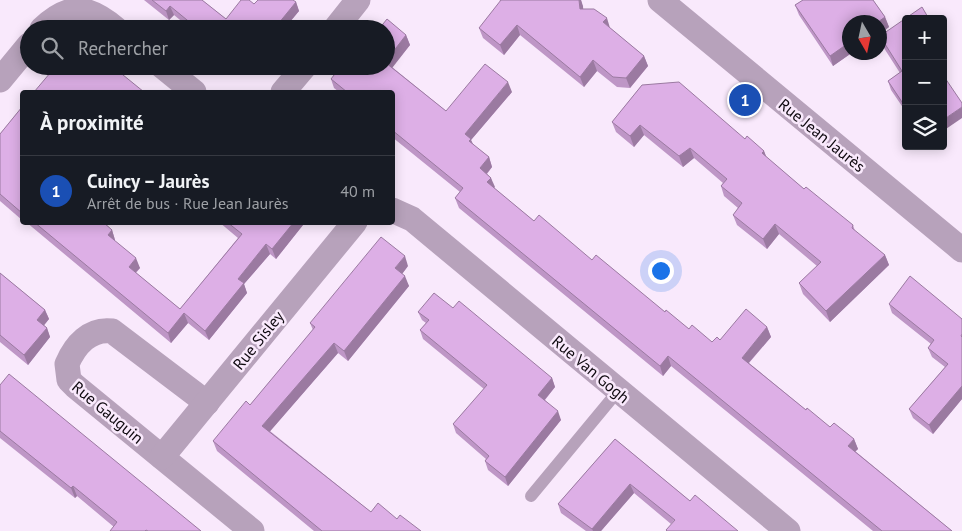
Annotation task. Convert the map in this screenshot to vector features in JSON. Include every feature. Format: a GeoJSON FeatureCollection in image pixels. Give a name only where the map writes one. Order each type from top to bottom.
{"type":"FeatureCollection","features":[{"type":"Feature","properties":{"kind":"street"},"geometry":{"type":"LineString","coordinates":[[342,20],[358,0]]}},
{"type":"Feature","properties":{"kind":"street","name":"Rue Jean Jaurès"},"geometry":{"type":"LineString","coordinates":[[660,0],[962,250]]}},
{"type":"Feature","properties":{"kind":"street"},"geometry":{"type":"LineString","coordinates":[[52,20],[60,13],[74,10],[90,11],[103,20]]}},
{"type":"Feature","properties":{"kind":"street"},"geometry":{"type":"LineString","coordinates":[[0,80],[20,56]]}},
{"type":"Feature","properties":{"kind":"street"},"geometry":{"type":"LineString","coordinates":[[173,75],[192,90]]}},
{"type":"Feature","properties":{"kind":"street"},"geometry":{"type":"LineString","coordinates":[[285,90],[297,75]]}},
{"type":"Feature","properties":{"kind":"street","name":"Rue Van Gogh"},"geometry":{"type":"LineString","coordinates":[[395,211],[412,219],[788,531]]}},
{"type":"Feature","properties":{"kind":"street","name":"Rue Sisley"},"geometry":{"type":"LineString","coordinates":[[162,457],[352,225]]}},
{"type":"Feature","properties":{"kind":"street","name":"Rue Gauguin"},"geometry":{"type":"LineString","coordinates":[[207,403],[119,335],[101,330],[84,338],[67,364],[69,380],[75,386],[252,531]]}},
{"type":"Feature","properties":{"kind":"lane"},"geometry":{"type":"LineString","coordinates":[[531,496],[618,390]]}},
{"type":"Feature","properties":{"kind":"building"},"geometry":{"type":"Polygon","coordinates":[[[152,0],[202,0],[226,19],[241,0],[249,0],[254,4],[258,0],[293,0],[296,2],[281,20],[187,20],[170,6],[166,11],[152,0]]]}},
{"type":"Feature","properties":{"kind":"building"},"geometry":{"type":"Polygon","coordinates":[[[501,0],[579,0],[580,9],[594,9],[607,18],[603,22],[644,56],[626,78],[613,77],[593,60],[580,77],[517,25],[500,45],[479,28],[501,0]]]}},
{"type":"Feature","properties":{"kind":"building"},"geometry":{"type":"Polygon","coordinates":[[[803,0],[873,0],[884,15],[842,15],[842,48],[830,56],[795,5],[803,0]]]}},
{"type":"Feature","properties":{"kind":"building"},"geometry":{"type":"Polygon","coordinates":[[[922,7],[927,15],[910,15],[922,7]]]}},
{"type":"Feature","properties":{"kind":"building"},"geometry":{"type":"Polygon","coordinates":[[[902,21],[902,71],[887,47],[887,31],[902,21]]]}},
{"type":"Feature","properties":{"kind":"building"},"geometry":{"type":"Polygon","coordinates":[[[395,26],[406,35],[395,49],[395,26]]]}},
{"type":"Feature","properties":{"kind":"building"},"geometry":{"type":"Polygon","coordinates":[[[485,64],[508,82],[465,134],[471,139],[469,141],[489,157],[480,168],[491,178],[487,182],[534,221],[539,215],[592,260],[596,255],[665,312],[666,310],[689,329],[692,325],[712,342],[717,337],[720,340],[746,309],[767,327],[742,358],[806,410],[807,408],[830,427],[834,423],[854,439],[848,446],[952,531],[882,531],[668,356],[660,366],[455,198],[463,188],[395,132],[395,90],[345,90],[331,79],[334,75],[395,75],[395,70],[446,111],[485,64]]]}},
{"type":"Feature","properties":{"kind":"building"},"geometry":{"type":"Polygon","coordinates":[[[902,71],[902,102],[888,81],[902,71]]]}},
{"type":"Feature","properties":{"kind":"building"},"geometry":{"type":"Polygon","coordinates":[[[48,75],[123,75],[142,90],[36,90],[48,75]]]}},
{"type":"Feature","properties":{"kind":"building"},"geometry":{"type":"Polygon","coordinates":[[[947,81],[962,103],[962,107],[947,117],[947,81]]]}},
{"type":"Feature","properties":{"kind":"building"},"geometry":{"type":"Polygon","coordinates":[[[679,82],[745,139],[747,136],[764,151],[762,153],[804,189],[806,187],[853,225],[852,228],[885,255],[826,311],[799,283],[821,262],[775,224],[763,239],[733,215],[742,203],[721,186],[727,179],[690,148],[679,156],[640,125],[630,136],[612,122],[642,85],[679,82]]]}},
{"type":"Feature","properties":{"kind":"building"},"geometry":{"type":"Polygon","coordinates":[[[20,109],[20,211],[0,194],[0,134],[20,109]]]}},
{"type":"Feature","properties":{"kind":"building"},"geometry":{"type":"Polygon","coordinates":[[[38,225],[106,225],[112,230],[108,235],[136,258],[129,267],[180,309],[242,234],[231,225],[292,225],[272,249],[266,244],[238,279],[244,283],[205,331],[184,313],[168,333],[38,225]]]}},
{"type":"Feature","properties":{"kind":"building"},"geometry":{"type":"Polygon","coordinates":[[[381,237],[405,256],[395,268],[405,276],[344,351],[334,343],[262,426],[371,512],[378,503],[397,519],[400,515],[421,531],[322,531],[213,441],[246,401],[250,405],[315,327],[310,323],[381,237]]]}},
{"type":"Feature","properties":{"kind":"building"},"geometry":{"type":"Polygon","coordinates":[[[0,273],[45,310],[37,320],[47,328],[24,355],[0,335],[0,273]]]}},
{"type":"Feature","properties":{"kind":"building"},"geometry":{"type":"Polygon","coordinates":[[[910,276],[962,319],[962,386],[929,425],[909,409],[948,364],[928,348],[934,340],[889,304],[910,276]]]}},
{"type":"Feature","properties":{"kind":"building"},"geometry":{"type":"Polygon","coordinates":[[[434,293],[453,308],[459,301],[552,378],[538,395],[558,411],[505,477],[485,461],[489,456],[453,424],[487,385],[420,330],[429,320],[418,312],[434,293]]]}},
{"type":"Feature","properties":{"kind":"building"},"geometry":{"type":"Polygon","coordinates":[[[9,374],[201,531],[110,531],[117,522],[0,431],[0,385],[9,374]]]}},
{"type":"Feature","properties":{"kind":"building"},"geometry":{"type":"Polygon","coordinates":[[[615,439],[690,501],[695,495],[738,531],[667,531],[675,520],[630,484],[592,529],[558,504],[615,439]]]}},
{"type":"Feature","properties":{"kind":"place","name":"Cuincy – Jaurès"},"geometry":{"type":"Point","coordinates":[745,100]}}]}
